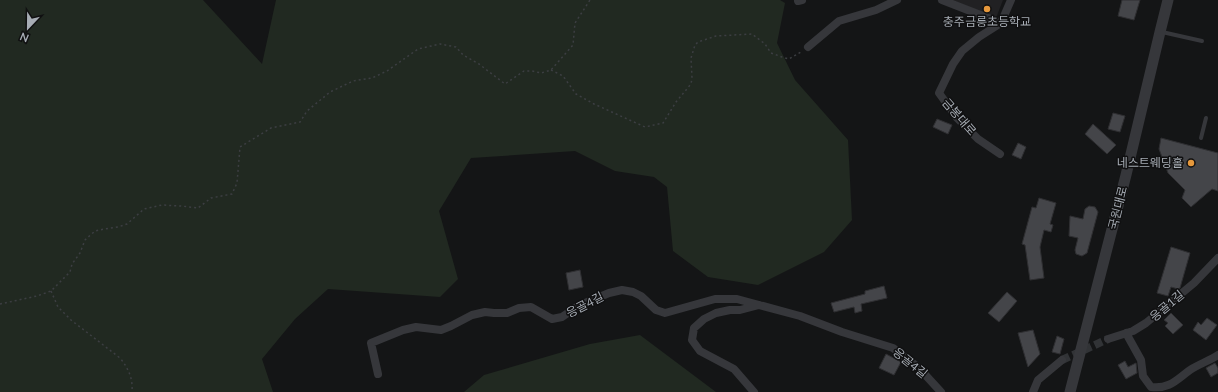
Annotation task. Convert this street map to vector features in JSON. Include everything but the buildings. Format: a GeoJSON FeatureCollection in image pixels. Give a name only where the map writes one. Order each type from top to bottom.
{"type":"FeatureCollection","features":[{"type":"Feature","properties":{"kind":"street"},"geometry":{"type":"LineString","coordinates":[[808,47],[839,21],[876,10],[897,0]]}},
{"type":"Feature","properties":{"kind":"street"},"geometry":{"type":"LineString","coordinates":[[942,0],[1001,22],[1010,0]]}},
{"type":"Feature","properties":{"kind":"street","name":"국원대로"},"geometry":{"type":"LineString","coordinates":[[1070,392],[1126,175],[1168,0]]}},
{"type":"Feature","properties":{"kind":"street","name":"금봉대로"},"geometry":{"type":"LineString","coordinates":[[1000,154],[978,139],[962,123],[938,93],[953,64],[962,51],[1001,22]]}},
{"type":"Feature","properties":{"kind":"street","name":"응골1길"},"geometry":{"type":"LineString","coordinates":[[1108,339],[1134,331],[1146,323],[1194,283],[1218,258]]}},
{"type":"Feature","properties":{"kind":"street","name":"응골4길"},"geometry":{"type":"LineString","coordinates":[[378,374],[371,343],[397,333],[416,327],[441,330],[472,315],[485,312],[507,313],[519,308],[532,307],[552,319],[562,317],[578,306],[609,293],[622,290],[633,292],[641,296],[656,310],[665,313],[715,299],[737,299],[800,316],[842,332],[893,348],[919,368],[941,392]]}},
{"type":"Feature","properties":{"kind":"street","name":"응골4길"},"geometry":{"type":"LineString","coordinates":[[754,392],[734,369],[700,351],[692,340],[694,328],[704,319],[716,313],[730,310],[740,310],[760,305]]}},
{"type":"Feature","properties":{"kind":"street"},"geometry":{"type":"LineString","coordinates":[[1126,333],[1142,360],[1142,376],[1151,387],[1160,388],[1172,384],[1191,370],[1218,355]]}},
{"type":"Feature","properties":{"kind":"street"},"geometry":{"type":"LineString","coordinates":[[1033,392],[1038,380],[1062,360]]}},
{"type":"Feature","properties":{"kind":"lane"},"geometry":{"type":"LineString","coordinates":[[1160,32],[1202,41]]}},
{"type":"Feature","properties":{"kind":"lane"},"geometry":{"type":"LineString","coordinates":[[1201,138],[1206,118]]}},
{"type":"Feature","properties":{"kind":"path"},"geometry":{"type":"LineString","coordinates":[[0,304],[37,296],[51,291],[70,272],[72,264],[80,253],[85,240],[95,231],[128,224],[144,209],[162,206],[198,208],[211,198],[232,194],[237,183],[240,147],[272,128],[300,122],[307,111],[330,92],[353,81],[372,78],[387,71],[418,49],[440,44],[456,47],[463,55],[479,64],[505,84],[524,71],[541,73],[551,70],[573,45],[575,23],[590,0]]}},
{"type":"Feature","properties":{"kind":"path"},"geometry":{"type":"LineString","coordinates":[[551,70],[563,76],[580,97],[645,127],[663,123],[676,102],[691,84],[692,52],[698,42],[716,36],[752,34],[764,44],[771,53],[789,59],[808,47]]}},
{"type":"Feature","properties":{"kind":"path"},"geometry":{"type":"LineString","coordinates":[[51,291],[58,307],[124,362],[133,381],[132,392]]}},
{"type":"Feature","properties":{"kind":"shaded area"},"geometry":{"type":"Polygon","coordinates":[[[0,0],[203,0],[262,64],[276,0],[780,0],[785,3],[777,43],[795,80],[848,140],[852,220],[824,252],[758,285],[708,277],[673,251],[667,187],[654,177],[615,171],[575,151],[471,158],[439,211],[458,279],[440,297],[328,289],[295,319],[262,359],[273,392],[0,392],[0,0]]]}},
{"type":"Feature","properties":{"kind":"shaded area","name":"충주금릉초등학교"},"geometry":{"type":"Polygon","coordinates":[[[952,0],[1003,0],[996,18],[952,0]]]}},
{"type":"Feature","properties":{"kind":"shaded area"},"geometry":{"type":"Polygon","coordinates":[[[640,335],[716,392],[464,392],[484,375],[590,344],[640,335]]]}},
{"type":"Feature","properties":{"kind":"tunnel"},"geometry":{"type":"LineString","coordinates":[[1062,360],[1108,339]]}},
{"type":"Feature","properties":{"kind":"place","name":"충주금릉초등학교"},"geometry":{"type":"Point","coordinates":[987,9]}},
{"type":"Feature","properties":{"kind":"place","name":"네스트웨딩홀"},"geometry":{"type":"Point","coordinates":[1191,163]}}]}
